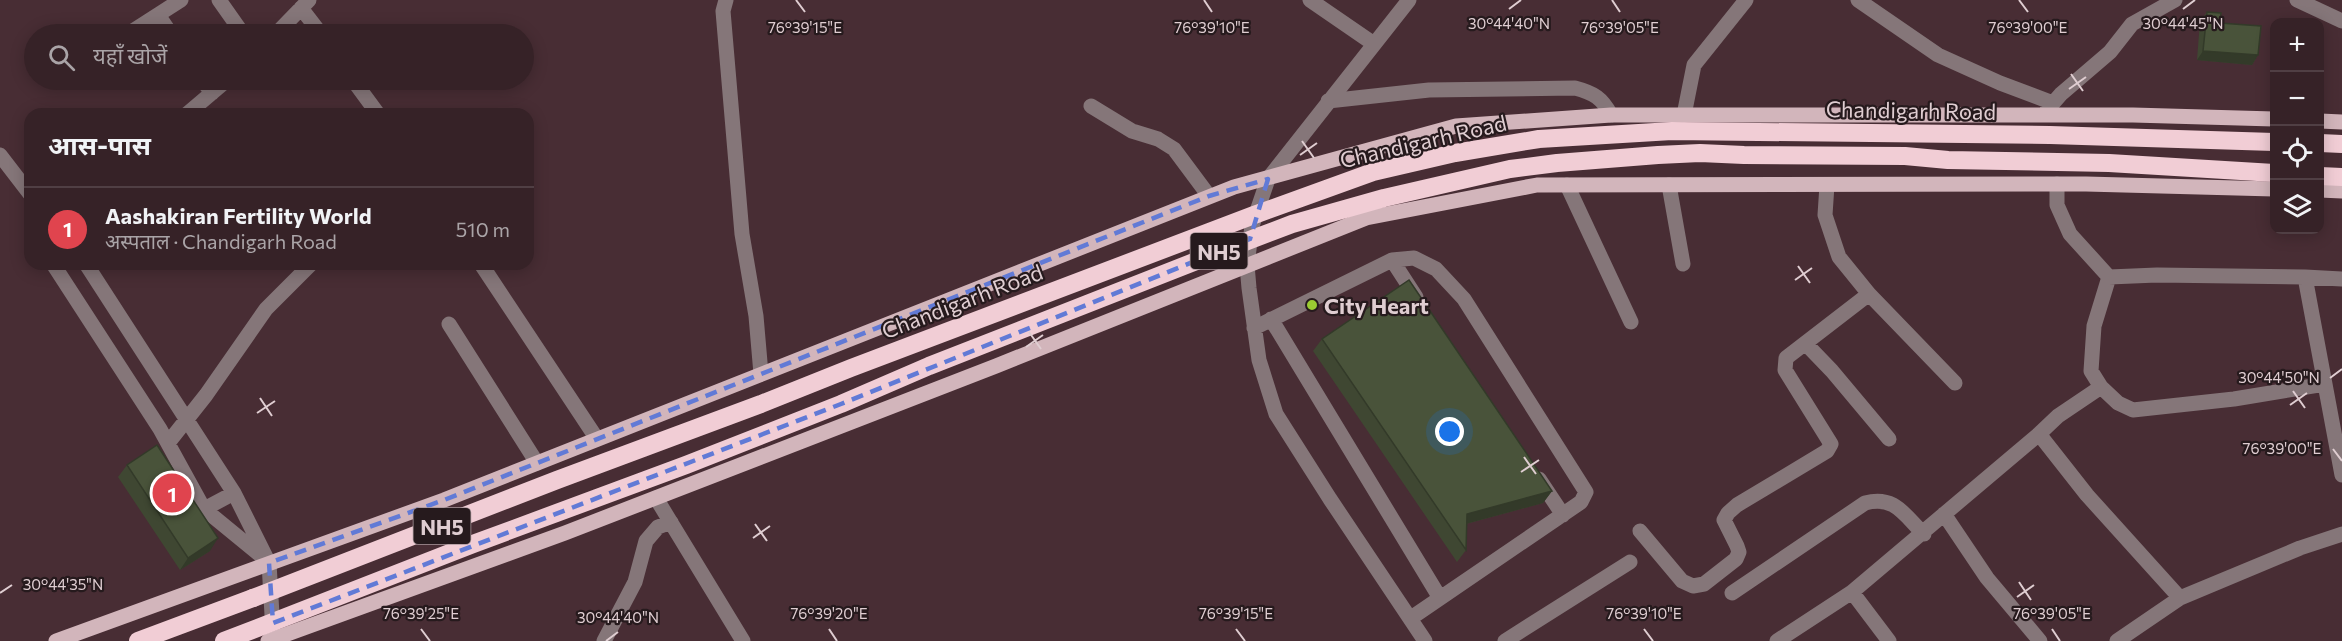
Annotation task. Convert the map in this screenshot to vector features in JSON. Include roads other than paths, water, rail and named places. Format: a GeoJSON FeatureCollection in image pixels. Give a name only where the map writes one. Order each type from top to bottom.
{"type":"FeatureCollection","features":[{"type":"Feature","properties":{"kind":"highway","name":"Chandigarh Road"},"geometry":{"type":"LineString","coordinates":[[138,641],[1254,215],[1373,172],[1455,153],[1539,139],[1672,131],[2050,135],[2270,142]]}},
{"type":"Feature","properties":{"kind":"highway"},"geometry":{"type":"LineString","coordinates":[[2324,143],[2342,144]]}},
{"type":"Feature","properties":{"kind":"highway","name":"NH5"},"geometry":{"type":"LineString","coordinates":[[224,641],[841,404],[929,366],[1264,234],[1383,198],[1451,182],[1510,169],[1557,163],[1700,153],[1905,156],[1948,160],[2109,163],[2270,173]]}},
{"type":"Feature","properties":{"kind":"highway"},"geometry":{"type":"LineString","coordinates":[[2324,176],[2342,177]]}},
{"type":"Feature","properties":{"kind":"main road"},"geometry":{"type":"LineString","coordinates":[[56,641],[444,500],[1233,187],[1456,126],[1611,115],[2048,109],[2133,115],[2270,119]]}},
{"type":"Feature","properties":{"kind":"main road"},"geometry":{"type":"LineString","coordinates":[[2324,121],[2342,122]]}},
{"type":"Feature","properties":{"kind":"main road"},"geometry":{"type":"LineString","coordinates":[[271,640],[656,498],[996,366],[1366,218],[1537,185],[2057,184],[2270,189]]}},
{"type":"Feature","properties":{"kind":"main road"},"geometry":{"type":"LineString","coordinates":[[2324,190],[2342,191]]}},
{"type":"Feature","properties":{"kind":"street"},"geometry":{"type":"LineString","coordinates":[[144,24],[181,0]]}},
{"type":"Feature","properties":{"kind":"street"},"geometry":{"type":"LineString","coordinates":[[219,0],[236,24]]}},
{"type":"Feature","properties":{"kind":"street"},"geometry":{"type":"LineString","coordinates":[[726,0],[723,11],[742,234],[756,316],[761,374]]}},
{"type":"Feature","properties":{"kind":"street"},"geometry":{"type":"LineString","coordinates":[[1310,0],[1374,44]]}},
{"type":"Feature","properties":{"kind":"street"},"geometry":{"type":"LineString","coordinates":[[1409,0],[1268,179],[1252,226],[1248,265],[1254,328],[1264,380],[1276,414],[1425,641]]}},
{"type":"Feature","properties":{"kind":"street"},"geometry":{"type":"LineString","coordinates":[[1684,115],[1694,64],[1746,0]]}},
{"type":"Feature","properties":{"kind":"street"},"geometry":{"type":"LineString","coordinates":[[1858,0],[1938,55],[2000,83],[2048,109],[2077,80],[2094,68],[2132,24],[2175,0]]}},
{"type":"Feature","properties":{"kind":"street"},"geometry":{"type":"LineString","coordinates":[[2297,0],[2342,21]]}},
{"type":"Feature","properties":{"kind":"street"},"geometry":{"type":"LineString","coordinates":[[286,24],[305,4],[316,24]]}},
{"type":"Feature","properties":{"kind":"street"},"geometry":{"type":"LineString","coordinates":[[158,15],[164,24]]}},
{"type":"Feature","properties":{"kind":"street"},"geometry":{"type":"LineString","coordinates":[[1328,101],[1429,90],[1575,88],[1592,92],[1602,99],[1611,115]]}},
{"type":"Feature","properties":{"kind":"street"},"geometry":{"type":"LineString","coordinates":[[194,108],[215,90]]}},
{"type":"Feature","properties":{"kind":"street"},"geometry":{"type":"LineString","coordinates":[[360,90],[374,108]]}},
{"type":"Feature","properties":{"kind":"street"},"geometry":{"type":"LineString","coordinates":[[1091,106],[1132,131],[1158,139],[1174,149],[1209,196]]}},
{"type":"Feature","properties":{"kind":"street"},"geometry":{"type":"LineString","coordinates":[[0,155],[24,186]]}},
{"type":"Feature","properties":{"kind":"street"},"geometry":{"type":"LineString","coordinates":[[2057,184],[2057,205],[2070,234],[2109,277],[2177,275],[2342,279]]}},
{"type":"Feature","properties":{"kind":"street"},"geometry":{"type":"LineString","coordinates":[[1567,185],[1631,322]]}},
{"type":"Feature","properties":{"kind":"street"},"geometry":{"type":"LineString","coordinates":[[1669,185],[1683,264]]}},
{"type":"Feature","properties":{"kind":"street"},"geometry":{"type":"LineString","coordinates":[[1827,185],[1825,215],[1839,257],[1869,294],[1955,383]]}},
{"type":"Feature","properties":{"kind":"street"},"geometry":{"type":"LineString","coordinates":[[1254,328],[1392,260],[1414,258],[1436,269],[1464,299],[1585,489],[1586,492],[1581,502],[1410,618]]}},
{"type":"Feature","properties":{"kind":"street"},"geometry":{"type":"LineString","coordinates":[[1392,260],[1424,308]]}},
{"type":"Feature","properties":{"kind":"street"},"geometry":{"type":"LineString","coordinates":[[57,270],[168,443],[204,509],[269,563]]}},
{"type":"Feature","properties":{"kind":"street"},"geometry":{"type":"LineString","coordinates":[[90,270],[234,493],[269,563],[271,640]]}},
{"type":"Feature","properties":{"kind":"street"},"geometry":{"type":"LineString","coordinates":[[168,443],[206,395],[266,309],[305,270]]}},
{"type":"Feature","properties":{"kind":"street"},"geometry":{"type":"LineString","coordinates":[[485,270],[597,439]]}},
{"type":"Feature","properties":{"kind":"street"},"geometry":{"type":"LineString","coordinates":[[2109,277],[2094,326],[2091,371],[2101,387],[2118,404],[2133,410],[2234,399],[2325,384]]}},
{"type":"Feature","properties":{"kind":"street"},"geometry":{"type":"LineString","coordinates":[[2305,277],[2341,466]]}},
{"type":"Feature","properties":{"kind":"street"},"geometry":{"type":"LineString","coordinates":[[1640,531],[1682,581],[1693,586],[1704,584],[1736,559],[1739,552],[1725,520],[1728,513],[1737,505],[1827,451],[1831,444],[1785,370],[1786,358],[1869,294]]}},
{"type":"Feature","properties":{"kind":"street"},"geometry":{"type":"LineString","coordinates":[[1271,319],[1440,598]]}},
{"type":"Feature","properties":{"kind":"street"},"geometry":{"type":"LineString","coordinates":[[449,324],[537,463]]}},
{"type":"Feature","properties":{"kind":"street"},"geometry":{"type":"LineString","coordinates":[[1806,344],[1832,371],[1889,439]]}},
{"type":"Feature","properties":{"kind":"street"},"geometry":{"type":"LineString","coordinates":[[1777,641],[1852,592],[1924,534],[2058,416],[2101,387]]}},
{"type":"Feature","properties":{"kind":"street"},"geometry":{"type":"LineString","coordinates":[[2039,434],[2087,495],[2180,598]]}},
{"type":"Feature","properties":{"kind":"street"},"geometry":{"type":"LineString","coordinates":[[1533,471],[1563,514]]}},
{"type":"Feature","properties":{"kind":"street"},"geometry":{"type":"LineString","coordinates":[[204,509],[234,493]]}},
{"type":"Feature","properties":{"kind":"street"},"geometry":{"type":"LineString","coordinates":[[656,498],[743,641]]}},
{"type":"Feature","properties":{"kind":"street"},"geometry":{"type":"LineString","coordinates":[[1732,593],[1865,503],[1879,499],[1891,502],[1924,534]]}},
{"type":"Feature","properties":{"kind":"street"},"geometry":{"type":"LineString","coordinates":[[1944,514],[1987,578],[2040,641]]}},
{"type":"Feature","properties":{"kind":"street"},"geometry":{"type":"LineString","coordinates":[[604,641],[635,582],[645,541],[658,527],[671,522]]}},
{"type":"Feature","properties":{"kind":"street"},"geometry":{"type":"LineString","coordinates":[[2117,641],[2180,598],[2300,548],[2342,534]]}},
{"type":"Feature","properties":{"kind":"street"},"geometry":{"type":"LineString","coordinates":[[1505,641],[1630,562]]}},
{"type":"Feature","properties":{"kind":"street"},"geometry":{"type":"LineString","coordinates":[[1852,592],[1889,641]]}},
{"type":"Feature","properties":{"kind":"place","name":"City Heart"},"geometry":{"type":"Point","coordinates":[1312,305]}},
{"type":"Feature","properties":{"kind":"place","name":"Aashakiran Fertility World"},"geometry":{"type":"Point","coordinates":[172,493]}}]}
